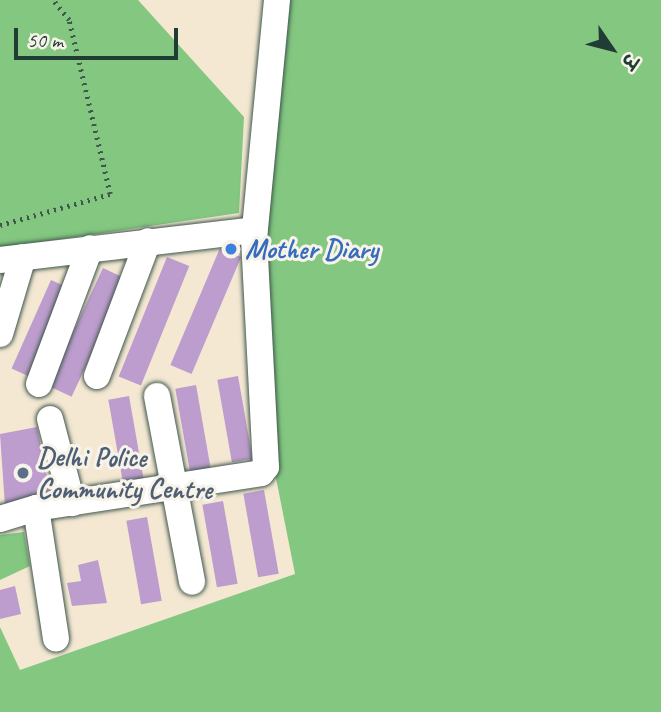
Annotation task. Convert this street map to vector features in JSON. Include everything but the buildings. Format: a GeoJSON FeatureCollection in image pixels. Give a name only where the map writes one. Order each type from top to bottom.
{"type":"FeatureCollection","features":[{"type":"Feature","properties":{"kind":"street"},"geometry":{"type":"LineString","coordinates":[[0,517],[72,502],[261,472],[266,467],[254,230],[277,0]]}},
{"type":"Feature","properties":{"kind":"street"},"geometry":{"type":"LineString","coordinates":[[0,334],[11,258],[148,240],[254,230]]}},
{"type":"Feature","properties":{"kind":"street"},"geometry":{"type":"LineString","coordinates":[[97,376],[148,240]]}},
{"type":"Feature","properties":{"kind":"street"},"geometry":{"type":"LineString","coordinates":[[39,384],[90,248]]}},
{"type":"Feature","properties":{"kind":"street"},"geometry":{"type":"LineString","coordinates":[[157,396],[192,582]]}},
{"type":"Feature","properties":{"kind":"street"},"geometry":{"type":"LineString","coordinates":[[50,419],[72,502]]}},
{"type":"Feature","properties":{"kind":"street"},"geometry":{"type":"LineString","coordinates":[[36,509],[56,638]]}},
{"type":"Feature","properties":{"kind":"path"},"geometry":{"type":"LineString","coordinates":[[0,225],[110,194],[69,20],[53,0]]}},
{"type":"Feature","properties":{"kind":"green space"},"geometry":{"type":"Polygon","coordinates":[[[0,0],[138,0],[244,117],[239,213],[0,248],[0,0]]]}},
{"type":"Feature","properties":{"kind":"green space"},"geometry":{"type":"Polygon","coordinates":[[[286,0],[661,0],[661,712],[0,712],[0,627],[20,670],[295,574],[273,463],[268,229],[286,0]]]}},
{"type":"Feature","properties":{"kind":"green space"},"geometry":{"type":"Polygon","coordinates":[[[24,532],[30,566],[0,580],[0,535],[24,532]]]}},
{"type":"Feature","properties":{"kind":"place","name":"Mother Diary"},"geometry":{"type":"Point","coordinates":[231,249]}},
{"type":"Feature","properties":{"kind":"place","name":"Delhi Police Community Centre"},"geometry":{"type":"Point","coordinates":[23,473]}}]}
